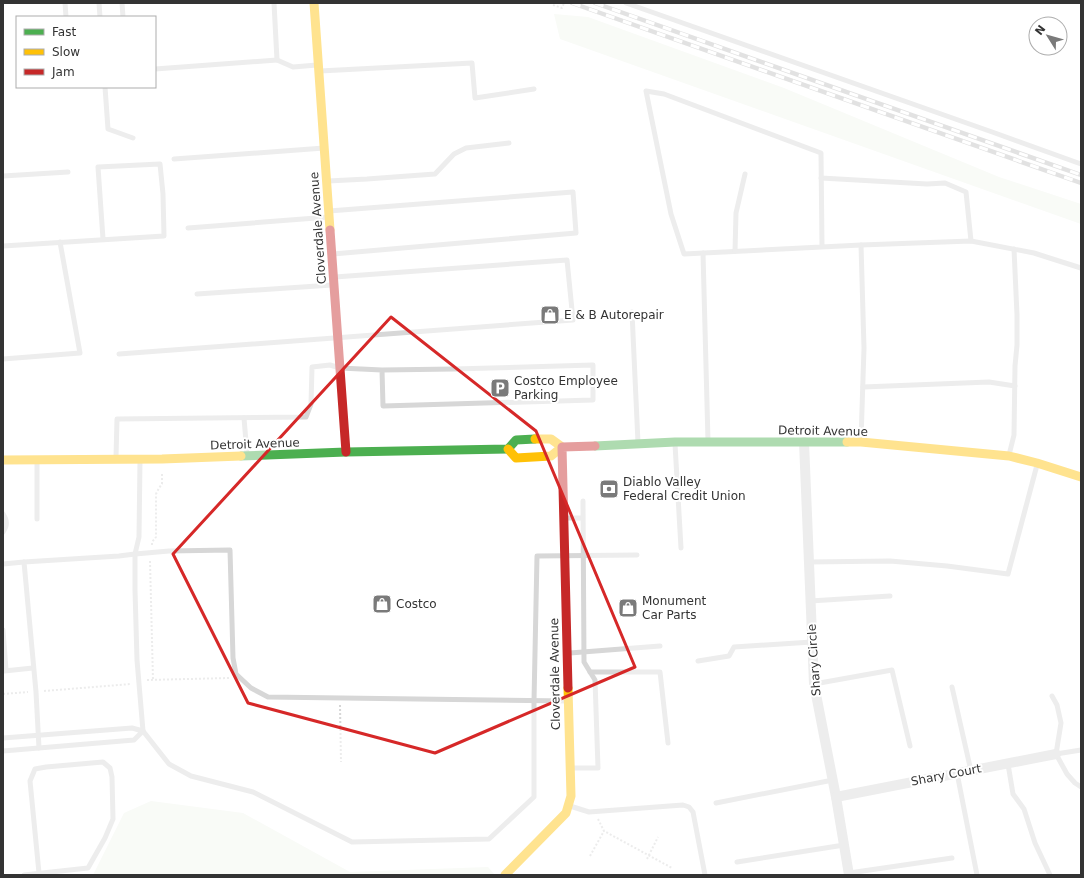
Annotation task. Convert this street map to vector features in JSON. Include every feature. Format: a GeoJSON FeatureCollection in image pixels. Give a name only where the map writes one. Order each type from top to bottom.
{"type":"FeatureCollection","features":[{"type":"Feature","properties":{"kind":"street","name":"Cloverdale Avenue"},"geometry":{"type":"LineString","coordinates":[[314,3],[346,452]]}},
{"type":"Feature","properties":{"kind":"street","name":"Detroit Avenue"},"geometry":{"type":"LineString","coordinates":[[3,460],[162,459],[508,448],[516,440],[551,439],[562,447]]}},
{"type":"Feature","properties":{"kind":"street","name":"Detroit Avenue"},"geometry":{"type":"LineString","coordinates":[[508,448],[516,458],[551,456],[562,447],[674,442],[861,442],[1009,456],[1081,477]]}},
{"type":"Feature","properties":{"kind":"street","name":"Shary Circle"},"geometry":{"type":"LineString","coordinates":[[804,442],[814,684],[833,780],[849,874]]}},
{"type":"Feature","properties":{"kind":"street","name":"Cloverdale Avenue"},"geometry":{"type":"LineString","coordinates":[[504,875],[566,813],[571,796],[569,768],[562,447]]}},
{"type":"Feature","properties":{"kind":"street","name":"Shary Court"},"geometry":{"type":"LineString","coordinates":[[836,797],[1056,754]]}},
{"type":"Feature","properties":{"kind":"lane"},"geometry":{"type":"LineString","coordinates":[[65,3],[66,16]]}},
{"type":"Feature","properties":{"kind":"lane"},"geometry":{"type":"LineString","coordinates":[[99,3],[100,16]]}},
{"type":"Feature","properties":{"kind":"lane"},"geometry":{"type":"LineString","coordinates":[[122,3],[123,16]]}},
{"type":"Feature","properties":{"kind":"lane"},"geometry":{"type":"LineString","coordinates":[[274,3],[277,60]]}},
{"type":"Feature","properties":{"kind":"lane"},"geometry":{"type":"LineString","coordinates":[[626,3],[995,132],[1081,164]]}},
{"type":"Feature","properties":{"kind":"lane"},"geometry":{"type":"LineString","coordinates":[[156,69],[277,60],[292,67],[319,68],[472,62],[475,98],[534,89]]}},
{"type":"Feature","properties":{"kind":"lane"},"geometry":{"type":"LineString","coordinates":[[105,88],[108,129],[133,138]]}},
{"type":"Feature","properties":{"kind":"lane"},"geometry":{"type":"LineString","coordinates":[[822,247],[821,152],[664,94],[646,91],[671,214],[684,254],[971,241],[1034,253],[1081,268]]}},
{"type":"Feature","properties":{"kind":"lane"},"geometry":{"type":"LineString","coordinates":[[327,181],[435,174],[454,154],[466,148],[509,142]]}},
{"type":"Feature","properties":{"kind":"lane"},"geometry":{"type":"LineString","coordinates":[[174,160],[325,148]]}},
{"type":"Feature","properties":{"kind":"lane"},"geometry":{"type":"LineString","coordinates":[[3,246],[164,236],[163,194],[160,164],[98,167],[103,239]]}},
{"type":"Feature","properties":{"kind":"lane"},"geometry":{"type":"LineString","coordinates":[[3,176],[68,172]]}},
{"type":"Feature","properties":{"kind":"lane"},"geometry":{"type":"LineString","coordinates":[[735,251],[736,213],[745,174]]}},
{"type":"Feature","properties":{"kind":"lane"},"geometry":{"type":"LineString","coordinates":[[821,178],[927,184],[945,183],[966,192],[971,241]]}},
{"type":"Feature","properties":{"kind":"lane"},"geometry":{"type":"LineString","coordinates":[[188,228],[573,192],[576,233],[332,254]]}},
{"type":"Feature","properties":{"kind":"lane"},"geometry":{"type":"LineString","coordinates":[[3,359],[80,353],[60,242]]}},
{"type":"Feature","properties":{"kind":"lane"},"geometry":{"type":"LineString","coordinates":[[861,245],[864,319],[864,387],[861,442]]}},
{"type":"Feature","properties":{"kind":"lane"},"geometry":{"type":"LineString","coordinates":[[1009,456],[1014,435],[1017,315],[1014,249]]}},
{"type":"Feature","properties":{"kind":"lane"},"geometry":{"type":"LineString","coordinates":[[703,253],[708,442]]}},
{"type":"Feature","properties":{"kind":"lane"},"geometry":{"type":"LineString","coordinates":[[119,354],[573,320],[567,260],[197,294]]}},
{"type":"Feature","properties":{"kind":"lane"},"geometry":{"type":"LineString","coordinates":[[632,312],[638,444]]}},
{"type":"Feature","properties":{"kind":"lane"},"geometry":{"type":"LineString","coordinates":[[116,460],[117,419],[306,417],[310,404],[312,367],[330,365],[340,368],[382,370],[593,365],[593,400],[383,406],[382,370]]}},
{"type":"Feature","properties":{"kind":"lane"},"geometry":{"type":"LineString","coordinates":[[864,387],[989,382],[1015,386]]}},
{"type":"Feature","properties":{"kind":"lane"},"geometry":{"type":"LineString","coordinates":[[244,418],[247,456]]}},
{"type":"Feature","properties":{"kind":"lane"},"geometry":{"type":"LineString","coordinates":[[674,442],[681,548]]}},
{"type":"Feature","properties":{"kind":"lane"},"geometry":{"type":"LineString","coordinates":[[140,459],[139,538],[135,554],[135,626],[143,731],[170,764],[190,776],[253,792],[352,842],[489,839],[534,797],[537,556],[638,555]]}},
{"type":"Feature","properties":{"kind":"lane"},"geometry":{"type":"LineString","coordinates":[[37,460],[37,519]]}},
{"type":"Feature","properties":{"kind":"lane"},"geometry":{"type":"LineString","coordinates":[[809,562],[890,561],[947,566],[1008,574],[1037,463]]}},
{"type":"Feature","properties":{"kind":"lane"},"geometry":{"type":"LineString","coordinates":[[569,768],[598,768],[595,680],[584,662],[582,501]]}},
{"type":"Feature","properties":{"kind":"lane"},"geometry":{"type":"LineString","coordinates":[[3,514],[7,524],[3,532]]}},
{"type":"Feature","properties":{"kind":"lane"},"geometry":{"type":"LineString","coordinates":[[563,518],[582,518]]}},
{"type":"Feature","properties":{"kind":"lane"},"geometry":{"type":"LineString","coordinates":[[3,564],[119,556],[151,552],[230,550],[233,658],[236,674],[251,688],[268,697],[568,701]]}},
{"type":"Feature","properties":{"kind":"lane"},"geometry":{"type":"LineString","coordinates":[[24,562],[36,692],[39,748]]}},
{"type":"Feature","properties":{"kind":"lane"},"geometry":{"type":"LineString","coordinates":[[810,602],[890,596]]}},
{"type":"Feature","properties":{"kind":"lane"},"geometry":{"type":"LineString","coordinates":[[3,630],[4,670],[34,668]]}},
{"type":"Feature","properties":{"kind":"lane"},"geometry":{"type":"LineString","coordinates":[[698,661],[729,656],[734,647],[812,642]]}},
{"type":"Feature","properties":{"kind":"lane"},"geometry":{"type":"LineString","coordinates":[[567,654],[660,646]]}},
{"type":"Feature","properties":{"kind":"lane"},"geometry":{"type":"LineString","coordinates":[[814,684],[892,670],[910,746]]}},
{"type":"Feature","properties":{"kind":"lane"},"geometry":{"type":"LineString","coordinates":[[590,672],[660,672],[668,743]]}},
{"type":"Feature","properties":{"kind":"lane"},"geometry":{"type":"LineString","coordinates":[[952,687],[971,771]]}},
{"type":"Feature","properties":{"kind":"lane"},"geometry":{"type":"LineString","coordinates":[[1052,696],[1057,705],[1061,723],[1056,754],[1067,774],[1081,787]]}},
{"type":"Feature","properties":{"kind":"lane"},"geometry":{"type":"LineString","coordinates":[[3,738],[132,728],[143,731]]}},
{"type":"Feature","properties":{"kind":"lane"},"geometry":{"type":"LineString","coordinates":[[3,751],[134,740],[143,731]]}},
{"type":"Feature","properties":{"kind":"lane"},"geometry":{"type":"LineString","coordinates":[[1056,754],[1081,750]]}},
{"type":"Feature","properties":{"kind":"lane"},"geometry":{"type":"LineString","coordinates":[[24,875],[88,868],[105,838],[113,819],[112,777],[110,768],[103,762],[35,769],[30,781],[40,873]]}},
{"type":"Feature","properties":{"kind":"lane"},"geometry":{"type":"LineString","coordinates":[[1008,764],[1013,794],[1024,809],[1035,844],[1050,875]]}},
{"type":"Feature","properties":{"kind":"lane"},"geometry":{"type":"LineString","coordinates":[[957,773],[977,875]]}},
{"type":"Feature","properties":{"kind":"lane"},"geometry":{"type":"LineString","coordinates":[[716,803],[833,780]]}},
{"type":"Feature","properties":{"kind":"lane"},"geometry":{"type":"LineString","coordinates":[[569,805],[589,812],[683,805],[689,807],[693,812],[705,875]]}},
{"type":"Feature","properties":{"kind":"lane"},"geometry":{"type":"LineString","coordinates":[[737,862],[844,845]]}},
{"type":"Feature","properties":{"kind":"lane"},"geometry":{"type":"LineString","coordinates":[[849,874],[952,858]]}},
{"type":"Feature","properties":{"kind":"path"},"geometry":{"type":"LineString","coordinates":[[553,5],[562,8],[564,3]]}},
{"type":"Feature","properties":{"kind":"path"},"geometry":{"type":"LineString","coordinates":[[153,680],[150,560],[152,542],[156,537],[156,494],[162,484],[162,459]]}},
{"type":"Feature","properties":{"kind":"path"},"geometry":{"type":"LineString","coordinates":[[3,694],[131,684],[145,680],[240,678]]}},
{"type":"Feature","properties":{"kind":"path"},"geometry":{"type":"LineString","coordinates":[[340,698],[341,762]]}},
{"type":"Feature","properties":{"kind":"path"},"geometry":{"type":"LineString","coordinates":[[593,812],[604,831],[672,868]]}},
{"type":"Feature","properties":{"kind":"path"},"geometry":{"type":"LineString","coordinates":[[590,856],[604,831]]}},
{"type":"Feature","properties":{"kind":"path"},"geometry":{"type":"LineString","coordinates":[[647,859],[658,837]]}},
{"type":"Feature","properties":{"kind":"highlighted area"},"geometry":{"type":"Polygon","coordinates":[[[391,317],[536,431],[635,667],[435,753],[248,703],[173,554],[391,317]]]}},
{"type":"Feature","properties":{"kind":"shaded area"},"geometry":{"type":"Polygon","coordinates":[[[554,14],[588,17],[784,88],[999,177],[1081,204],[1081,224],[560,39],[554,14]]]}},
{"type":"Feature","properties":{"kind":"shaded area"},"geometry":{"type":"Polygon","coordinates":[[[151,801],[243,813],[350,872],[488,867],[495,875],[93,875],[124,813],[151,801]]]}},
{"type":"Feature","properties":{"kind":"railway"},"geometry":{"type":"LineString","coordinates":[[572,3],[1081,183]]}},
{"type":"Feature","properties":{"kind":"railway"},"geometry":{"type":"LineString","coordinates":[[595,3],[1081,175]]}},
{"type":"Feature","properties":{"kind":"traffic: fast"},"geometry":{"type":"LineString","coordinates":[[241,456],[346,452],[508,449],[516,440],[535,439]]}},
{"type":"Feature","properties":{"kind":"traffic: fast"},"geometry":{"type":"LineString","coordinates":[[595,446],[675,442],[847,442]]}},
{"type":"Feature","properties":{"kind":"traffic: slow"},"geometry":{"type":"LineString","coordinates":[[314,3],[330,230]]}},
{"type":"Feature","properties":{"kind":"traffic: slow"},"geometry":{"type":"LineString","coordinates":[[508,449],[516,458],[551,456],[562,447],[551,439],[535,439]]}},
{"type":"Feature","properties":{"kind":"traffic: slow"},"geometry":{"type":"LineString","coordinates":[[847,442],[861,442],[1009,456],[1081,477]]}},
{"type":"Feature","properties":{"kind":"traffic: slow"},"geometry":{"type":"LineString","coordinates":[[3,460],[162,459],[241,456]]}},
{"type":"Feature","properties":{"kind":"traffic: slow"},"geometry":{"type":"LineString","coordinates":[[505,875],[566,813],[571,796],[568,688]]}},
{"type":"Feature","properties":{"kind":"traffic: jam"},"geometry":{"type":"LineString","coordinates":[[330,230],[346,452]]}},
{"type":"Feature","properties":{"kind":"traffic: jam"},"geometry":{"type":"LineString","coordinates":[[568,688],[562,447],[595,446]]}},
{"type":"Feature","properties":{"kind":"place","name":"E & B Autorepair"},"geometry":{"type":"Point","coordinates":[550,315]}},
{"type":"Feature","properties":{"kind":"place","name":"Costco Employee Parking"},"geometry":{"type":"Point","coordinates":[500,388]}},
{"type":"Feature","properties":{"kind":"place","name":"Diablo Valley Federal Credit Union"},"geometry":{"type":"Point","coordinates":[609,489]}},
{"type":"Feature","properties":{"kind":"place","name":"Costco"},"geometry":{"type":"Point","coordinates":[382,604]}},
{"type":"Feature","properties":{"kind":"place","name":"Monument Car Parts"},"geometry":{"type":"Point","coordinates":[628,608]}}]}
